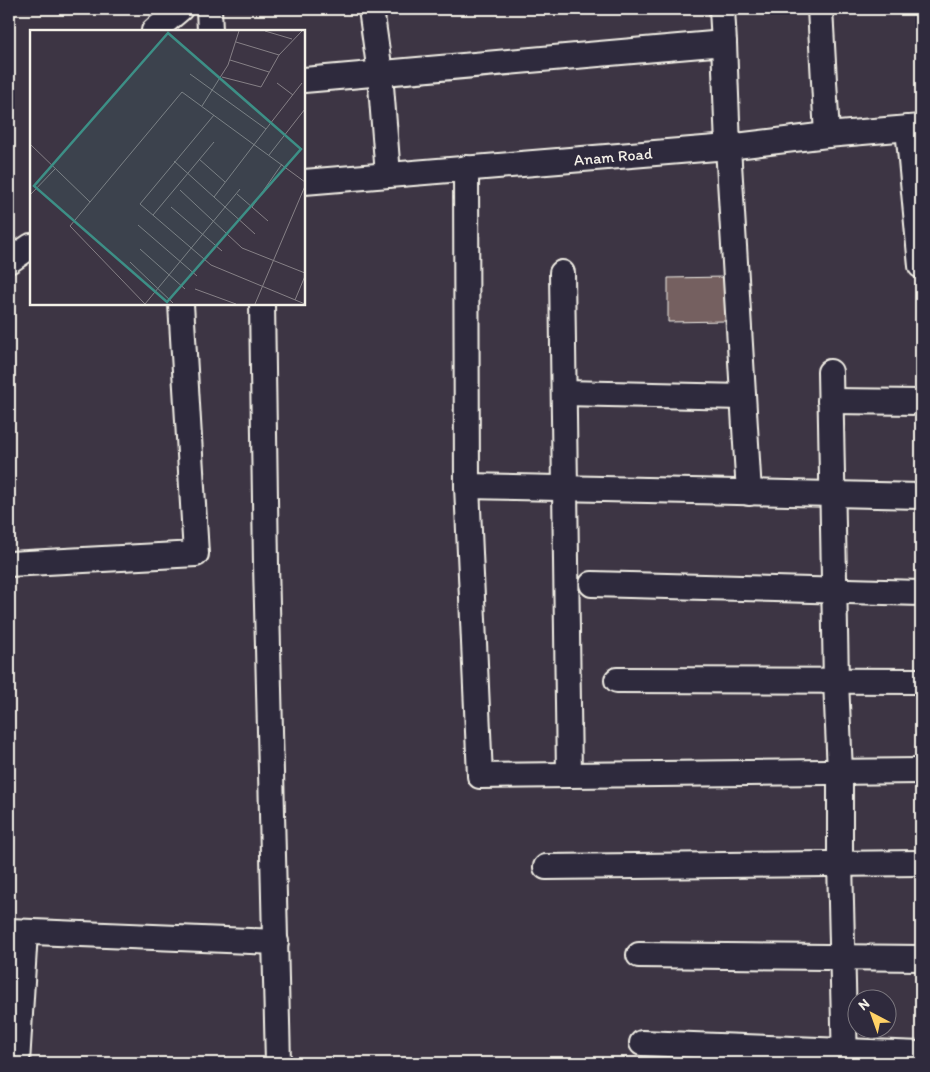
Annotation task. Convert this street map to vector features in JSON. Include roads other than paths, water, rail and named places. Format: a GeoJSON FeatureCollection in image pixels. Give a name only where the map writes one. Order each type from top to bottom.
{"type":"FeatureCollection","features":[{"type":"Feature","properties":{"kind":"street"},"geometry":{"type":"LineString","coordinates":[[155,30],[180,9]]}},
{"type":"Feature","properties":{"kind":"street"},"geometry":{"type":"LineString","coordinates":[[209,9],[210,30]]}},
{"type":"Feature","properties":{"kind":"street"},"geometry":{"type":"LineString","coordinates":[[371,9],[380,73],[388,175]]}},
{"type":"Feature","properties":{"kind":"street"},"geometry":{"type":"LineString","coordinates":[[722,9],[728,146],[749,493]]}},
{"type":"Feature","properties":{"kind":"street"},"geometry":{"type":"LineString","coordinates":[[820,9],[827,135]]}},
{"type":"Feature","properties":{"kind":"street"},"geometry":{"type":"LineString","coordinates":[[305,80],[724,43]]}},
{"type":"Feature","properties":{"kind":"street"},"geometry":{"type":"LineString","coordinates":[[915,127],[921,266]]}},
{"type":"Feature","properties":{"kind":"street","name":"Anam Road"},"geometry":{"type":"LineString","coordinates":[[305,182],[728,146],[915,127]]}},
{"type":"Feature","properties":{"kind":"street"},"geometry":{"type":"LineString","coordinates":[[466,168],[467,486],[480,776],[921,771]]}},
{"type":"Feature","properties":{"kind":"street"},"geometry":{"type":"LineString","coordinates":[[9,261],[30,247]]}},
{"type":"Feature","properties":{"kind":"street"},"geometry":{"type":"LineString","coordinates":[[562,273],[569,775]]}},
{"type":"Feature","properties":{"kind":"street"},"geometry":{"type":"LineString","coordinates":[[9,564],[196,554],[181,305]]}},
{"type":"Feature","properties":{"kind":"street"},"geometry":{"type":"LineString","coordinates":[[262,305],[278,1063]]}},
{"type":"Feature","properties":{"kind":"street"},"geometry":{"type":"LineString","coordinates":[[830,372],[836,681],[840,772],[844,1057]]}},
{"type":"Feature","properties":{"kind":"street"},"geometry":{"type":"LineString","coordinates":[[564,393],[743,396]]}},
{"type":"Feature","properties":{"kind":"street"},"geometry":{"type":"LineString","coordinates":[[830,401],[921,402]]}},
{"type":"Feature","properties":{"kind":"street"},"geometry":{"type":"LineString","coordinates":[[467,486],[921,496]]}},
{"type":"Feature","properties":{"kind":"street"},"geometry":{"type":"LineString","coordinates":[[592,584],[921,593]]}},
{"type":"Feature","properties":{"kind":"street"},"geometry":{"type":"LineString","coordinates":[[617,680],[921,681]]}},
{"type":"Feature","properties":{"kind":"street"},"geometry":{"type":"LineString","coordinates":[[546,867],[921,863]]}},
{"type":"Feature","properties":{"kind":"street"},"geometry":{"type":"LineString","coordinates":[[17,1063],[17,931],[276,942]]}},
{"type":"Feature","properties":{"kind":"street"},"geometry":{"type":"LineString","coordinates":[[639,955],[921,958]]}},
{"type":"Feature","properties":{"kind":"street"},"geometry":{"type":"LineString","coordinates":[[642,1043],[844,1057],[921,1054]]}}]}
